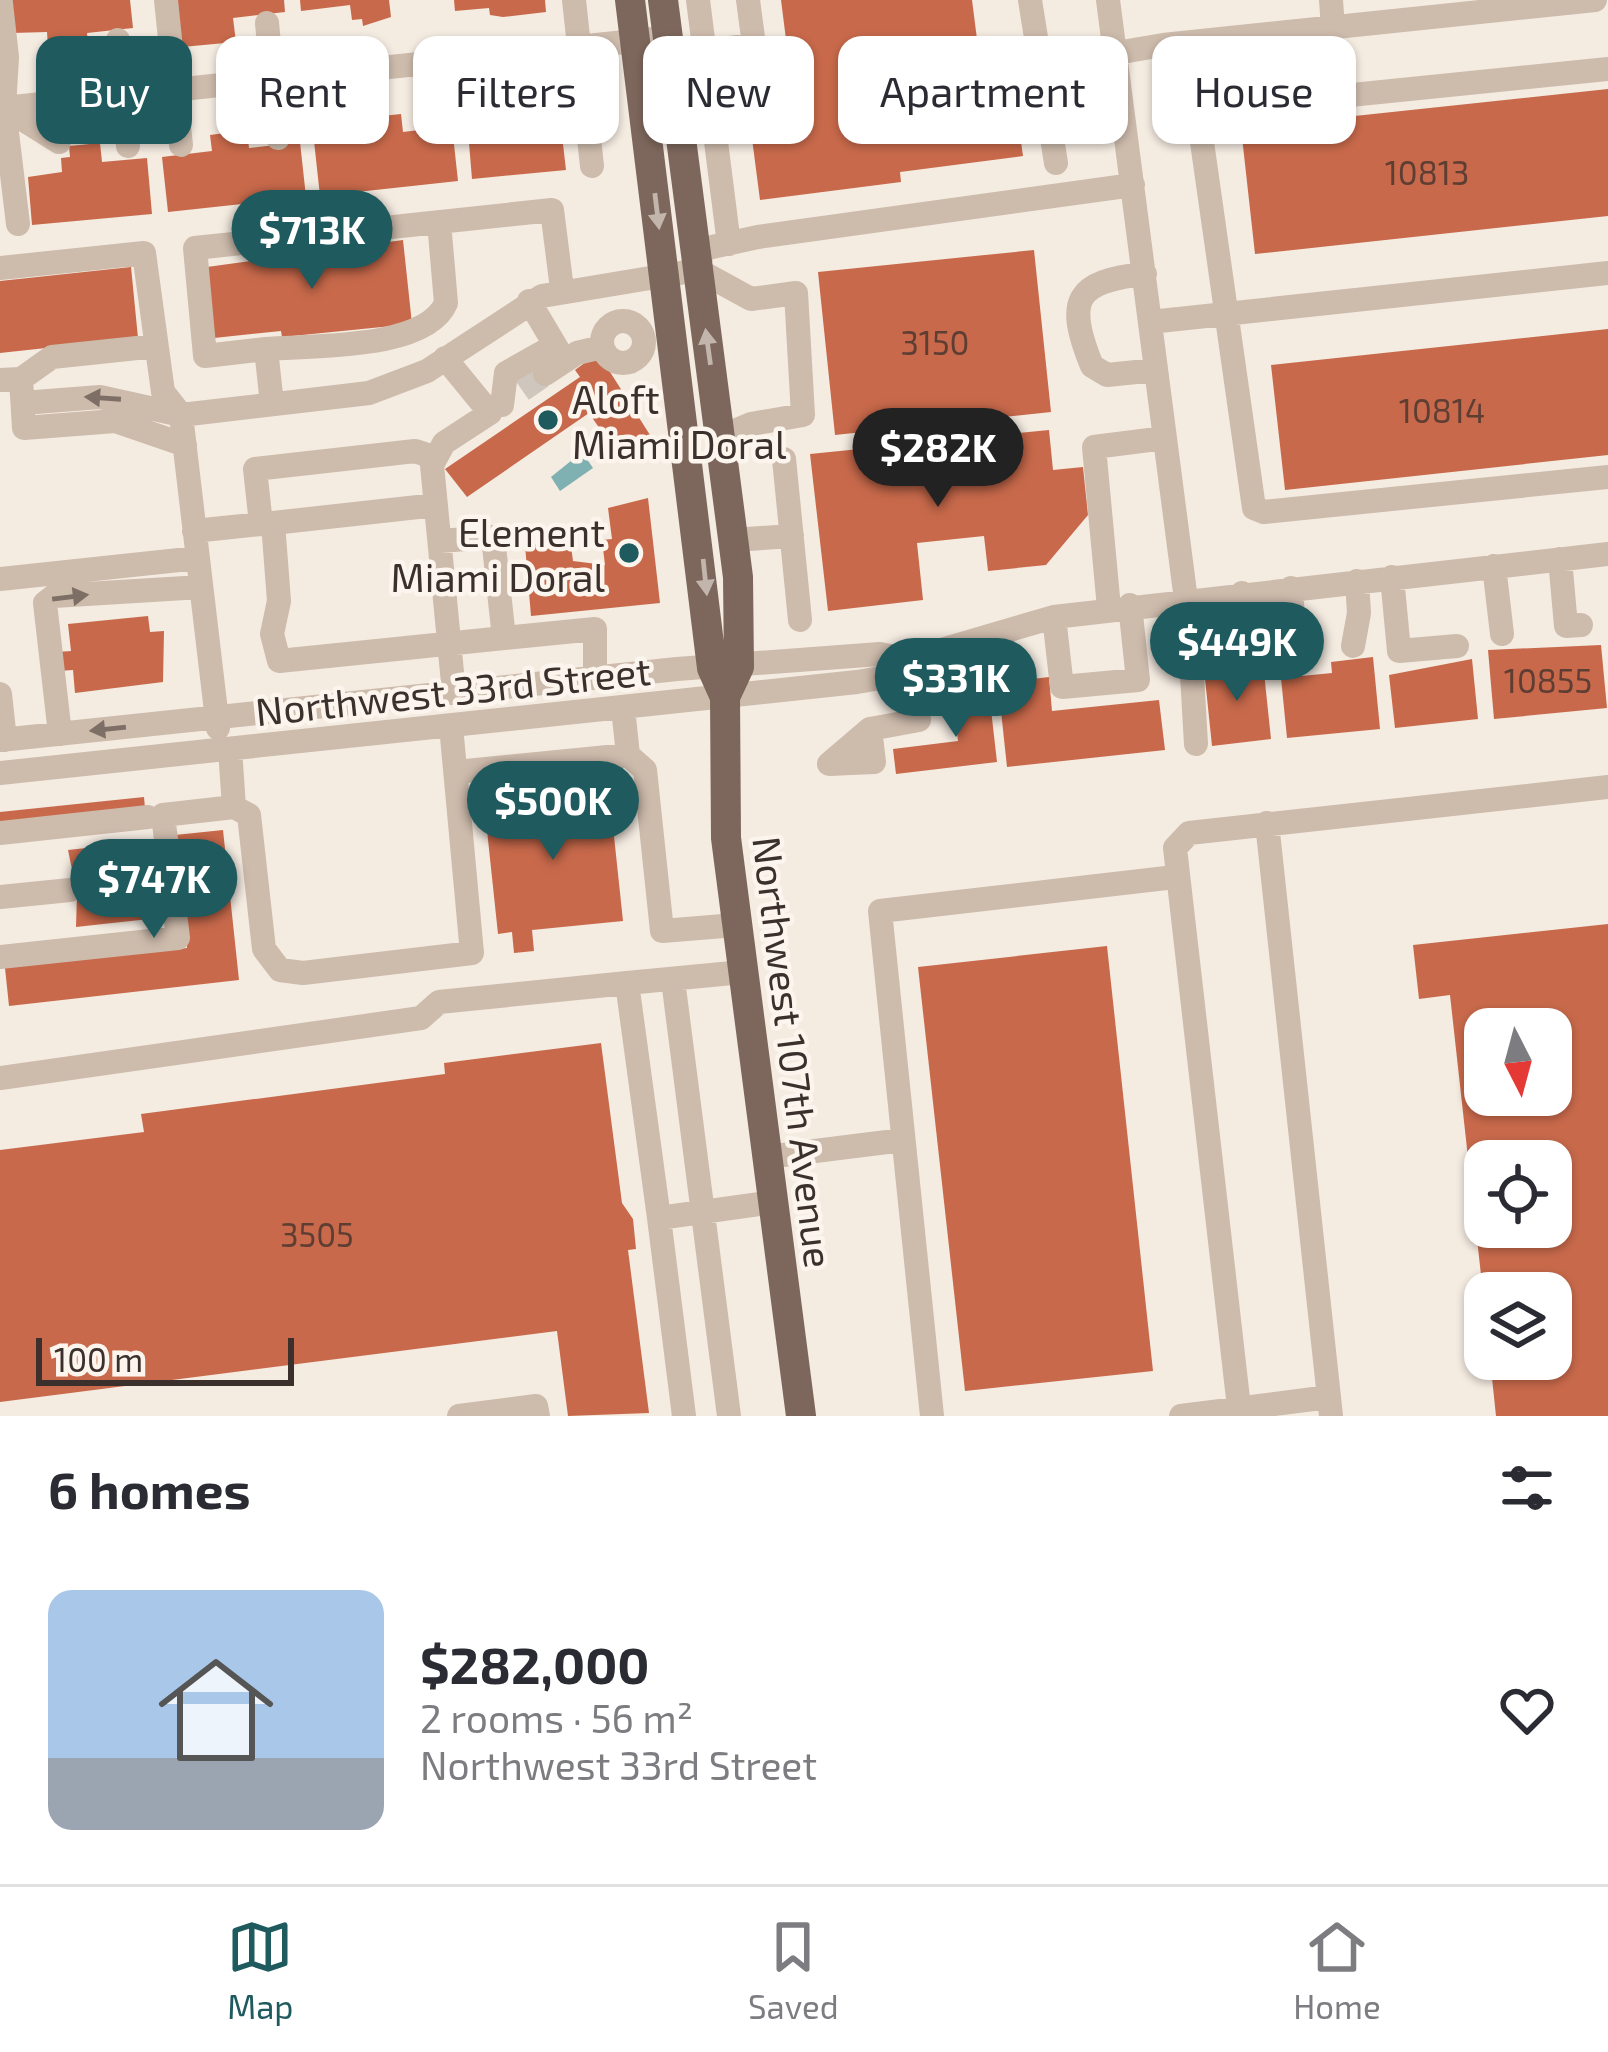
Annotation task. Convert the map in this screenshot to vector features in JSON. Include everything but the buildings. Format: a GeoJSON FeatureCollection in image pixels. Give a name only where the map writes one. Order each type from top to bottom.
{"type":"FeatureCollection","features":[{"type":"Feature","properties":{"kind":"main road","name":"Northwest 107th Avenue"},"geometry":{"type":"LineString","coordinates":[[629,0],[665,274],[726,668]]}},
{"type":"Feature","properties":{"kind":"main road","name":"Northwest 107th Avenue"},"geometry":{"type":"LineString","coordinates":[[663,0],[668,36]]}},
{"type":"Feature","properties":{"kind":"main road","name":"Northwest 107th Avenue"},"geometry":{"type":"LineString","coordinates":[[682,144],[734,540],[724,822],[805,1414]]}},
{"type":"Feature","properties":{"kind":"street"},"geometry":{"type":"LineString","coordinates":[[166,0],[170,36]]}},
{"type":"Feature","properties":{"kind":"street"},"geometry":{"type":"LineString","coordinates":[[574,0],[578,36]]}},
{"type":"Feature","properties":{"kind":"street"},"geometry":{"type":"LineString","coordinates":[[698,0],[702,36]]}},
{"type":"Feature","properties":{"kind":"street"},"geometry":{"type":"LineString","coordinates":[[748,0],[753,36]]}},
{"type":"Feature","properties":{"kind":"street"},"geometry":{"type":"LineString","coordinates":[[1030,0],[1035,36]]}},
{"type":"Feature","properties":{"kind":"street"},"geometry":{"type":"LineString","coordinates":[[1108,0],[1113,36]]}},
{"type":"Feature","properties":{"kind":"street"},"geometry":{"type":"LineString","coordinates":[[1331,0],[1333,28]]}},
{"type":"Feature","properties":{"kind":"street"},"geometry":{"type":"LineString","coordinates":[[1128,53],[1333,28],[1425,9],[1595,0]]}},
{"type":"Feature","properties":{"kind":"street"},"geometry":{"type":"LineString","coordinates":[[1,3],[7,57],[2,109],[18,224]]}},
{"type":"Feature","properties":{"kind":"street"},"geometry":{"type":"LineString","coordinates":[[267,23],[268,36]]}},
{"type":"Feature","properties":{"kind":"street"},"geometry":{"type":"LineString","coordinates":[[619,42],[643,39]]}},
{"type":"Feature","properties":{"kind":"street"},"geometry":{"type":"LineString","coordinates":[[1608,68],[1213,109],[1200,128],[1254,508],[1264,512],[1608,477]]}},
{"type":"Feature","properties":{"kind":"street"},"geometry":{"type":"LineString","coordinates":[[2,109],[36,105]]}},
{"type":"Feature","properties":{"kind":"street"},"geometry":{"type":"LineString","coordinates":[[2,109],[36,129]]}},
{"type":"Feature","properties":{"kind":"street"},"geometry":{"type":"LineString","coordinates":[[590,144],[592,166]]}},
{"type":"Feature","properties":{"kind":"street"},"geometry":{"type":"LineString","coordinates":[[716,144],[729,244]]}},
{"type":"Feature","properties":{"kind":"street"},"geometry":{"type":"LineString","coordinates":[[1053,144],[1056,163]]}},
{"type":"Feature","properties":{"kind":"street"},"geometry":{"type":"LineString","coordinates":[[1127,144],[1186,600]]}},
{"type":"Feature","properties":{"kind":"street"},"geometry":{"type":"LineString","coordinates":[[698,270],[704,249],[729,244],[1133,185]]}},
{"type":"Feature","properties":{"kind":"street"},"geometry":{"type":"LineString","coordinates":[[440,222],[446,303],[430,325],[404,336],[205,356],[195,248],[552,210],[562,289]]}},
{"type":"Feature","properties":{"kind":"street"},"geometry":{"type":"LineString","coordinates":[[0,268],[144,253],[163,392],[181,415],[217,718],[234,807]]}},
{"type":"Feature","properties":{"kind":"street"},"geometry":{"type":"LineString","coordinates":[[17,398],[100,397],[181,415],[381,391],[445,358],[529,301],[562,289],[698,270],[751,299],[796,293],[803,415],[752,424],[720,437]]}},
{"type":"Feature","properties":{"kind":"street"},"geometry":{"type":"LineString","coordinates":[[1144,274],[1090,285],[1079,298],[1078,314],[1092,366],[1107,375],[1156,370]]}},
{"type":"Feature","properties":{"kind":"street"},"geometry":{"type":"LineString","coordinates":[[1150,322],[1608,274]]}},
{"type":"Feature","properties":{"kind":"street"},"geometry":{"type":"LineString","coordinates":[[529,301],[554,360]]}},
{"type":"Feature","properties":{"kind":"street"},"geometry":{"type":"LineString","coordinates":[[17,398],[52,357],[156,346]]}},
{"type":"Feature","properties":{"kind":"street"},"geometry":{"type":"LineString","coordinates":[[505,403],[506,373],[602,347]]}},
{"type":"Feature","properties":{"kind":"street"},"geometry":{"type":"LineString","coordinates":[[266,350],[272,404]]}},
{"type":"Feature","properties":{"kind":"street"},"geometry":{"type":"LineString","coordinates":[[445,358],[505,403]]}},
{"type":"Feature","properties":{"kind":"street"},"geometry":{"type":"LineString","coordinates":[[17,398],[115,421],[184,445]]}},
{"type":"Feature","properties":{"kind":"street"},"geometry":{"type":"LineString","coordinates":[[434,457],[505,403]]}},
{"type":"Feature","properties":{"kind":"street"},"geometry":{"type":"LineString","coordinates":[[1054,617],[1062,687],[1138,680],[1120,607],[1094,447],[1165,438]]}},
{"type":"Feature","properties":{"kind":"street"},"geometry":{"type":"LineString","coordinates":[[434,457],[415,452],[255,469],[279,601],[272,634],[279,661],[595,628],[595,678]]}},
{"type":"Feature","properties":{"kind":"street"},"geometry":{"type":"LineString","coordinates":[[434,457],[454,693]]}},
{"type":"Feature","properties":{"kind":"street"},"geometry":{"type":"LineString","coordinates":[[784,459],[800,620]]}},
{"type":"Feature","properties":{"kind":"street"},"geometry":{"type":"LineString","coordinates":[[194,531],[436,505]]}},
{"type":"Feature","properties":{"kind":"street"},"geometry":{"type":"LineString","coordinates":[[734,540],[792,536]]}},
{"type":"Feature","properties":{"kind":"street"},"geometry":{"type":"LineString","coordinates":[[440,541],[493,537],[504,638]]}},
{"type":"Feature","properties":{"kind":"street","name":"Northwest 33rd Street"},"geometry":{"type":"LineString","coordinates":[[0,773],[879,678],[908,660],[1054,617],[1608,554]]}},
{"type":"Feature","properties":{"kind":"street"},"geometry":{"type":"LineString","coordinates":[[0,579],[198,557]]}},
{"type":"Feature","properties":{"kind":"street"},"geometry":{"type":"LineString","coordinates":[[1560,559],[1566,626],[1581,625]]}},
{"type":"Feature","properties":{"kind":"street"},"geometry":{"type":"LineString","coordinates":[[1494,566],[1502,634]]}},
{"type":"Feature","properties":{"kind":"street"},"geometry":{"type":"LineString","coordinates":[[1392,577],[1400,651],[1456,646]]}},
{"type":"Feature","properties":{"kind":"street"},"geometry":{"type":"LineString","coordinates":[[1352,646],[1359,613],[1357,581]]}},
{"type":"Feature","properties":{"kind":"street"},"geometry":{"type":"LineString","coordinates":[[60,734],[45,603],[54,596],[201,587]]}},
{"type":"Feature","properties":{"kind":"street"},"geometry":{"type":"LineString","coordinates":[[1291,588],[1296,662]]}},
{"type":"Feature","properties":{"kind":"street"},"geometry":{"type":"LineString","coordinates":[[1196,744],[1191,658],[1246,652],[1242,593]]}},
{"type":"Feature","properties":{"kind":"street","name":"Northwest 33rd Street"},"geometry":{"type":"LineString","coordinates":[[2,740],[595,678],[880,653],[908,660]]}},
{"type":"Feature","properties":{"kind":"street"},"geometry":{"type":"LineString","coordinates":[[870,729],[920,720],[908,660]]}},
{"type":"Feature","properties":{"kind":"street"},"geometry":{"type":"LineString","coordinates":[[0,694],[2,740]]}},
{"type":"Feature","properties":{"kind":"street"},"geometry":{"type":"LineString","coordinates":[[623,708],[628,755],[645,770],[662,932],[736,925]]}},
{"type":"Feature","properties":{"kind":"street"},"geometry":{"type":"LineString","coordinates":[[0,957],[178,938],[163,815],[234,807],[247,811],[252,823],[264,949],[280,970],[472,953],[451,726]]}},
{"type":"Feature","properties":{"kind":"street"},"geometry":{"type":"LineString","coordinates":[[456,772],[628,755]]}},
{"type":"Feature","properties":{"kind":"street"},"geometry":{"type":"LineString","coordinates":[[1240,1413],[1174,848],[1189,832],[1608,787]]}},
{"type":"Feature","properties":{"kind":"street"},"geometry":{"type":"LineString","coordinates":[[0,833],[148,817]]}},
{"type":"Feature","properties":{"kind":"street"},"geometry":{"type":"LineString","coordinates":[[1181,1416],[1330,1407],[1267,823]]}},
{"type":"Feature","properties":{"kind":"street"},"geometry":{"type":"LineString","coordinates":[[932,1416],[880,911],[1175,877]]}},
{"type":"Feature","properties":{"kind":"street"},"geometry":{"type":"LineString","coordinates":[[0,897],[70,890]]}},
{"type":"Feature","properties":{"kind":"street"},"geometry":{"type":"LineString","coordinates":[[0,1078],[421,1018],[439,1002],[742,972]]}},
{"type":"Feature","properties":{"kind":"street"},"geometry":{"type":"LineString","coordinates":[[673,980],[729,1416]]}},
{"type":"Feature","properties":{"kind":"street"},"geometry":{"type":"LineString","coordinates":[[627,983],[684,1416]]}},
{"type":"Feature","properties":{"kind":"street"},"geometry":{"type":"LineString","coordinates":[[767,1157],[903,1140]]}},
{"type":"Feature","properties":{"kind":"street"},"geometry":{"type":"LineString","coordinates":[[658,1218],[773,1202]]}},
{"type":"Feature","properties":{"kind":"street"},"geometry":{"type":"LineString","coordinates":[[459,1416],[536,1406],[538,1416]]}},
{"type":"Feature","properties":{"kind":"water"},"geometry":{"type":"Polygon","coordinates":[[[582,452],[593,468],[560,491],[551,477],[582,452]]]}},
{"type":"Feature","properties":{"kind":"tunnel"},"geometry":{"type":"LineString","coordinates":[[522,390],[545,374]]}},
{"type":"Feature","properties":{"kind":"place","name":"Aloft Miami Doral"},"geometry":{"type":"Point","coordinates":[548,420]}},
{"type":"Feature","properties":{"kind":"place","name":"Element Miami Doral"},"geometry":{"type":"Point","coordinates":[629,553]}}]}
